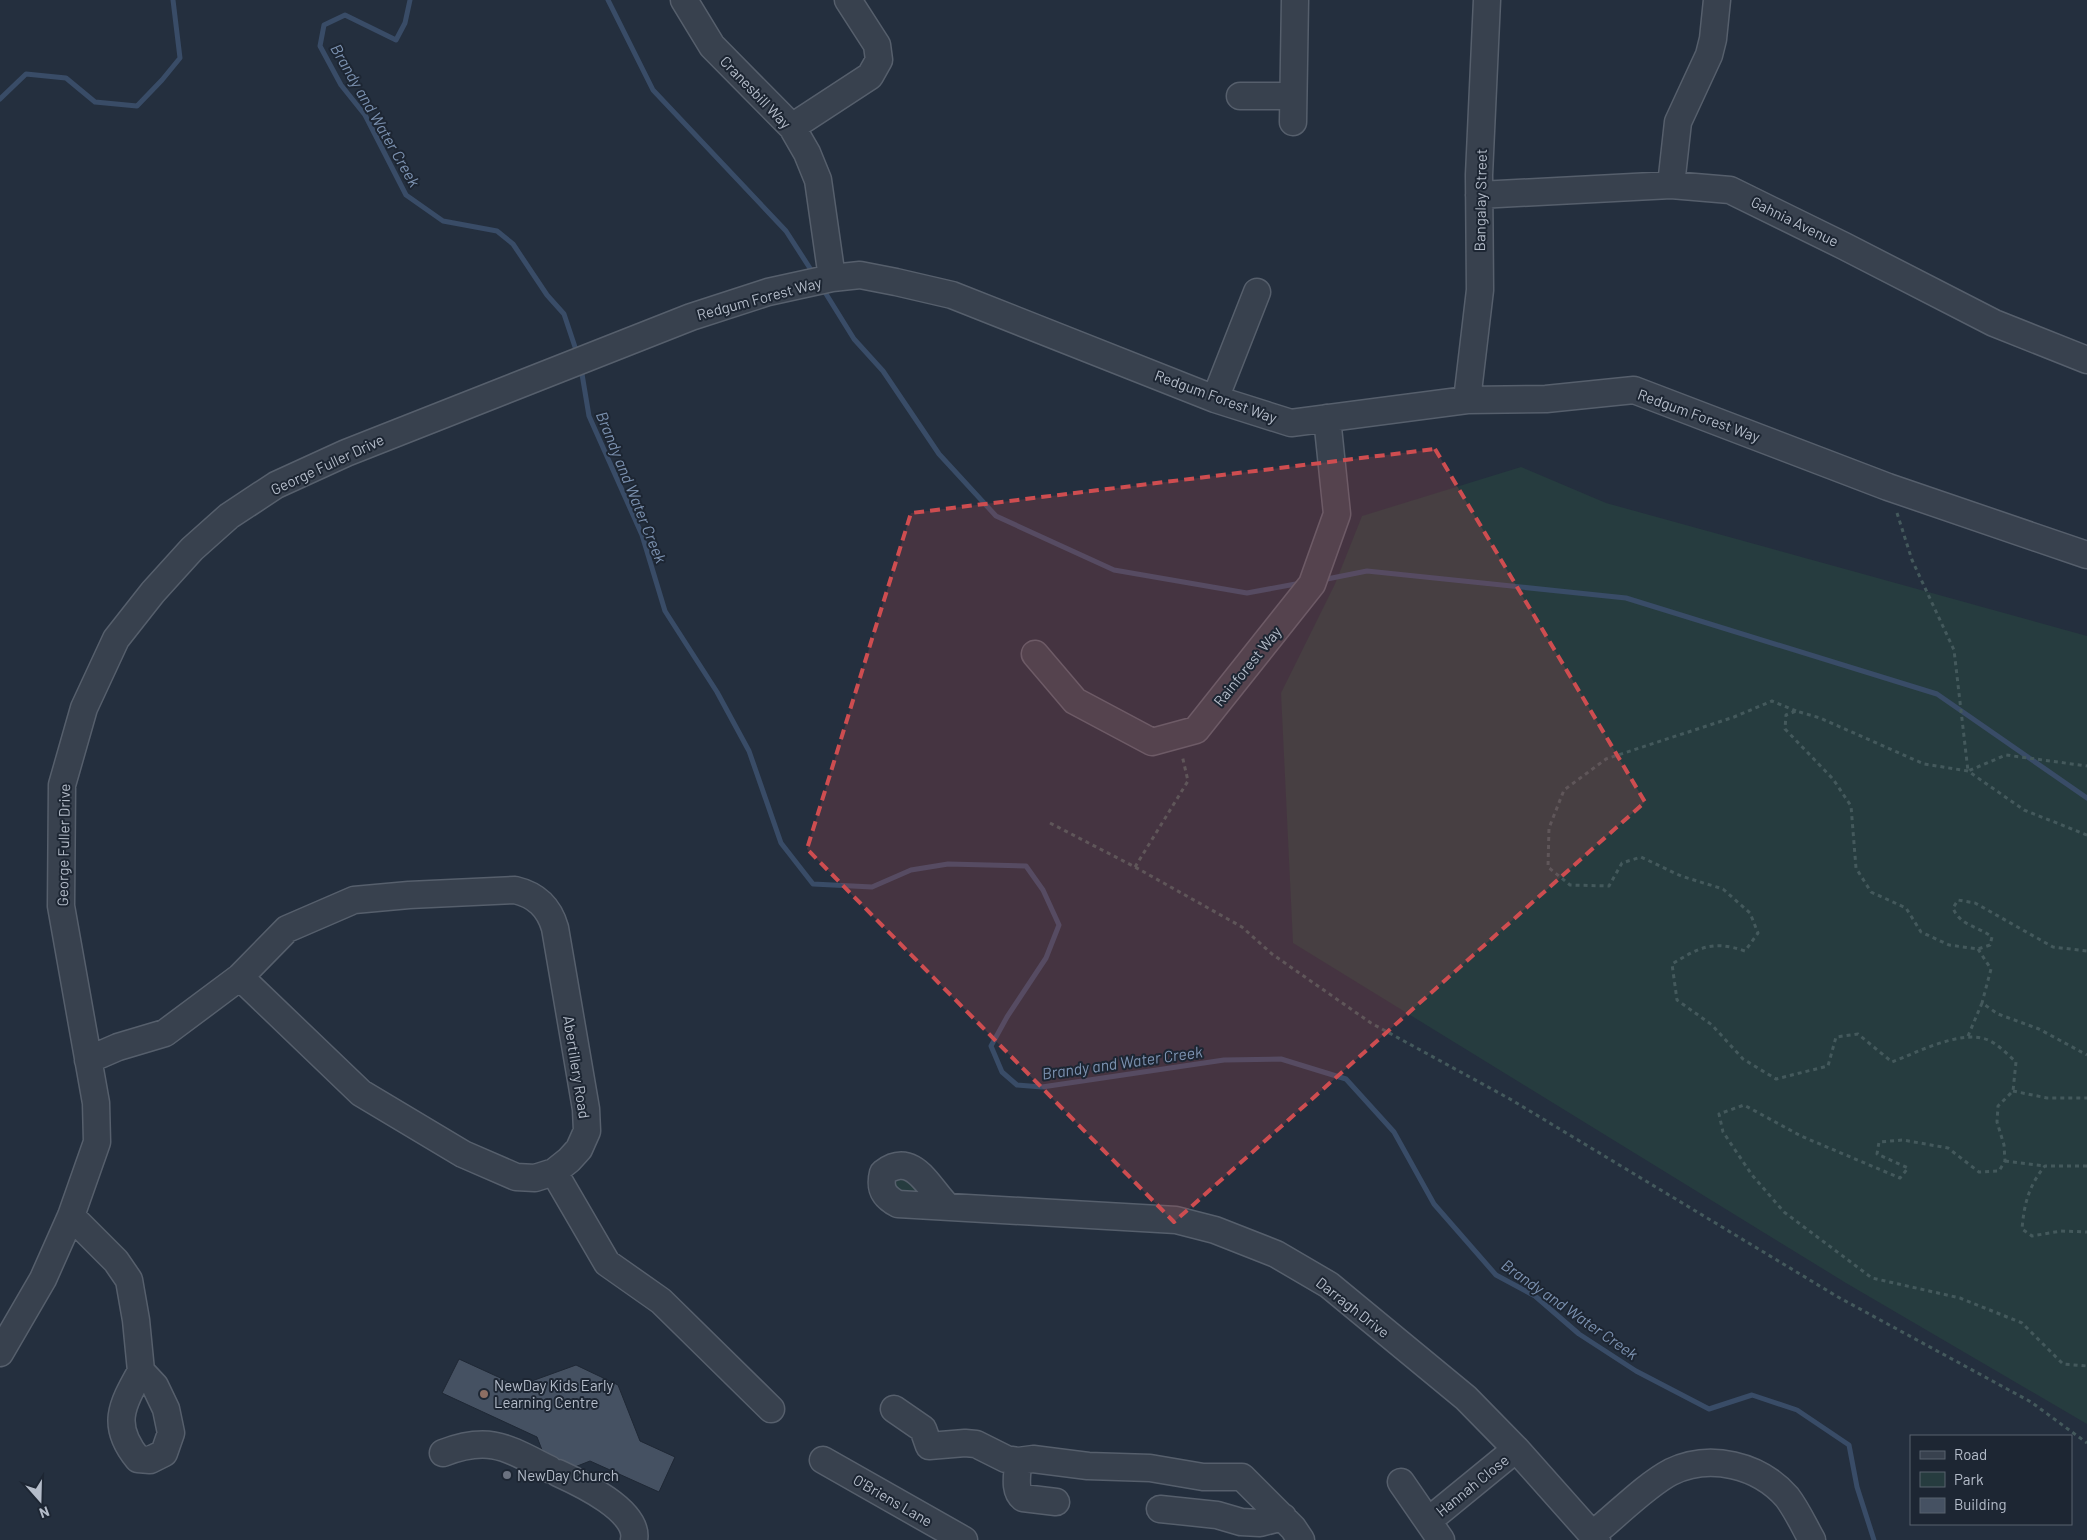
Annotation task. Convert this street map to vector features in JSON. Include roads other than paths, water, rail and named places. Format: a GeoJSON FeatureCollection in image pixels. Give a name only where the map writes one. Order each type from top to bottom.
{"type":"FeatureCollection","features":[{"type":"Feature","properties":{"kind":"street","name":"Cranesbill Way"},"geometry":{"type":"LineString","coordinates":[[684,0],[712,46],[792,126],[807,152],[818,180],[832,278]]}},
{"type":"Feature","properties":{"kind":"street"},"geometry":{"type":"LineString","coordinates":[[792,126],[870,76],[879,60],[877,45],[848,0]]}},
{"type":"Feature","properties":{"kind":"street"},"geometry":{"type":"LineString","coordinates":[[1293,122],[1296,0]]}},
{"type":"Feature","properties":{"kind":"street","name":"Bangalay Street"},"geometry":{"type":"LineString","coordinates":[[1467,400],[1480,290],[1479,195],[1487,0]]}},
{"type":"Feature","properties":{"kind":"street"},"geometry":{"type":"LineString","coordinates":[[1671,185],[1678,122],[1709,55],[1714,39],[1717,0]]}},
{"type":"Feature","properties":{"kind":"street"},"geometry":{"type":"LineString","coordinates":[[1240,96],[1293,96]]}},
{"type":"Feature","properties":{"kind":"street","name":"Gahnia Avenue"},"geometry":{"type":"LineString","coordinates":[[1479,195],[1671,185],[1730,190],[1994,323],[2087,360]]}},
{"type":"Feature","properties":{"kind":"street","name":"Redgum Forest Way"},"geometry":{"type":"LineString","coordinates":[[416,425],[691,317],[768,292],[832,278],[860,276],[952,295],[1216,399],[1291,423],[1467,400],[1546,399],[1634,390],[1888,487],[2087,555]]}},
{"type":"Feature","properties":{"kind":"street"},"geometry":{"type":"LineString","coordinates":[[1216,399],[1257,292]]}},
{"type":"Feature","properties":{"kind":"street","name":"Rainforest Way"},"geometry":{"type":"LineString","coordinates":[[1036,654],[1075,701],[1152,742],[1196,730],[1312,584],[1337,514],[1327,418]]}},
{"type":"Feature","properties":{"kind":"street","name":"George Fuller Drive"},"geometry":{"type":"LineString","coordinates":[[0,1352],[43,1279],[71,1216],[98,1142],[96,1103],[61,906],[62,785],[84,708],[116,638],[153,592],[192,549],[229,516],[276,485],[346,452],[416,425]]}},
{"type":"Feature","properties":{"kind":"street","name":"Abertillery Road"},"geometry":{"type":"LineString","coordinates":[[515,890],[529,893],[551,915],[555,928],[586,1109],[587,1131],[579,1149],[554,1172],[535,1178],[516,1177],[462,1154],[361,1093],[240,977],[287,930],[354,900],[410,894],[515,890]]}},
{"type":"Feature","properties":{"kind":"street"},"geometry":{"type":"LineString","coordinates":[[88,1060],[118,1047],[164,1033],[240,977]]}},
{"type":"Feature","properties":{"kind":"street"},"geometry":{"type":"LineString","coordinates":[[554,1172],[607,1263],[661,1301],[771,1409]]}},
{"type":"Feature","properties":{"kind":"street","name":"Darragh Drive"},"geometry":{"type":"LineString","coordinates":[[947,1206],[1176,1220],[1215,1230],[1276,1254],[1329,1285],[1466,1398],[1516,1449],[1595,1537]]}},
{"type":"Feature","properties":{"kind":"street"},"geometry":{"type":"LineString","coordinates":[[71,1216],[116,1261],[129,1280],[136,1320],[141,1371]]}},
{"type":"Feature","properties":{"kind":"street"},"geometry":{"type":"LineString","coordinates":[[894,1410],[923,1429],[929,1446],[976,1444],[1006,1459],[1018,1462],[1033,1459],[1088,1466],[1150,1468],[1203,1477],[1242,1477],[1283,1517],[1301,1540]]}},
{"type":"Feature","properties":{"kind":"street"},"geometry":{"type":"LineString","coordinates":[[442,1453],[464,1445],[481,1443],[503,1446],[594,1490],[627,1518],[635,1535],[634,1540]]}},
{"type":"Feature","properties":{"kind":"street","name":"Hannah Close"},"geometry":{"type":"LineString","coordinates":[[1401,1482],[1434,1531],[1516,1449]]}},
{"type":"Feature","properties":{"kind":"street","name":"O'Briens Lane"},"geometry":{"type":"LineString","coordinates":[[823,1460],[964,1540]]}},
{"type":"Feature","properties":{"kind":"street"},"geometry":{"type":"LineString","coordinates":[[1018,1462],[1017,1489],[1019,1495],[1023,1498],[1056,1502]]}},
{"type":"Feature","properties":{"kind":"street"},"geometry":{"type":"LineString","coordinates":[[1595,1537],[1671,1472],[1705,1463],[1740,1467],[1765,1478],[1788,1499],[1812,1540]]}},
{"type":"Feature","properties":{"kind":"street"},"geometry":{"type":"LineString","coordinates":[[1160,1509],[1217,1515],[1240,1522],[1260,1523],[1283,1517]]}},
{"type":"Feature","properties":{"kind":"waterway"},"geometry":{"type":"LineString","coordinates":[[0,99],[26,74],[66,78],[95,102],[137,106],[180,58],[173,0]]}},
{"type":"Feature","properties":{"kind":"waterway","name":"Brandy and Water Creek"},"geometry":{"type":"LineString","coordinates":[[410,0],[405,23],[396,40],[345,15],[324,25],[320,46],[341,85],[365,115],[406,195],[443,221],[497,231],[513,244],[547,295],[564,314],[577,353]]}},
{"type":"Feature","properties":{"kind":"waterway"},"geometry":{"type":"LineString","coordinates":[[608,0],[653,90],[786,231],[813,273]]}},
{"type":"Feature","properties":{"kind":"waterway"},"geometry":{"type":"LineString","coordinates":[[823,289],[854,339],[883,371],[939,454],[996,516],[1114,570],[1247,593],[1301,583]]}},
{"type":"Feature","properties":{"kind":"waterway","name":"Brandy and Water Creek"},"geometry":{"type":"LineString","coordinates":[[581,368],[589,416],[642,535],[665,611],[717,692],[749,751],[781,843],[813,884],[872,887],[911,870],[948,864],[1026,866],[1043,890],[1059,925],[1046,958],[1007,1017],[991,1046],[1002,1072],[1017,1085],[1042,1087],[1224,1060],[1281,1059],[1346,1079],[1394,1132],[1434,1204],[1496,1275],[1535,1296],[1579,1334],[1636,1371],[1709,1409],[1752,1395],[1797,1410],[1849,1445],[1857,1487],[1874,1540]]}},
{"type":"Feature","properties":{"kind":"waterway"},"geometry":{"type":"LineString","coordinates":[[1322,580],[1367,571],[1626,598],[1937,694],[2087,798]]}},
{"type":"Feature","properties":{"kind":"place","name":"NewDay Kids Early Learning Centre"},"geometry":{"type":"Point","coordinates":[484,1394]}},
{"type":"Feature","properties":{"kind":"place","name":"NewDay Church"},"geometry":{"type":"Point","coordinates":[507,1475]}}]}
